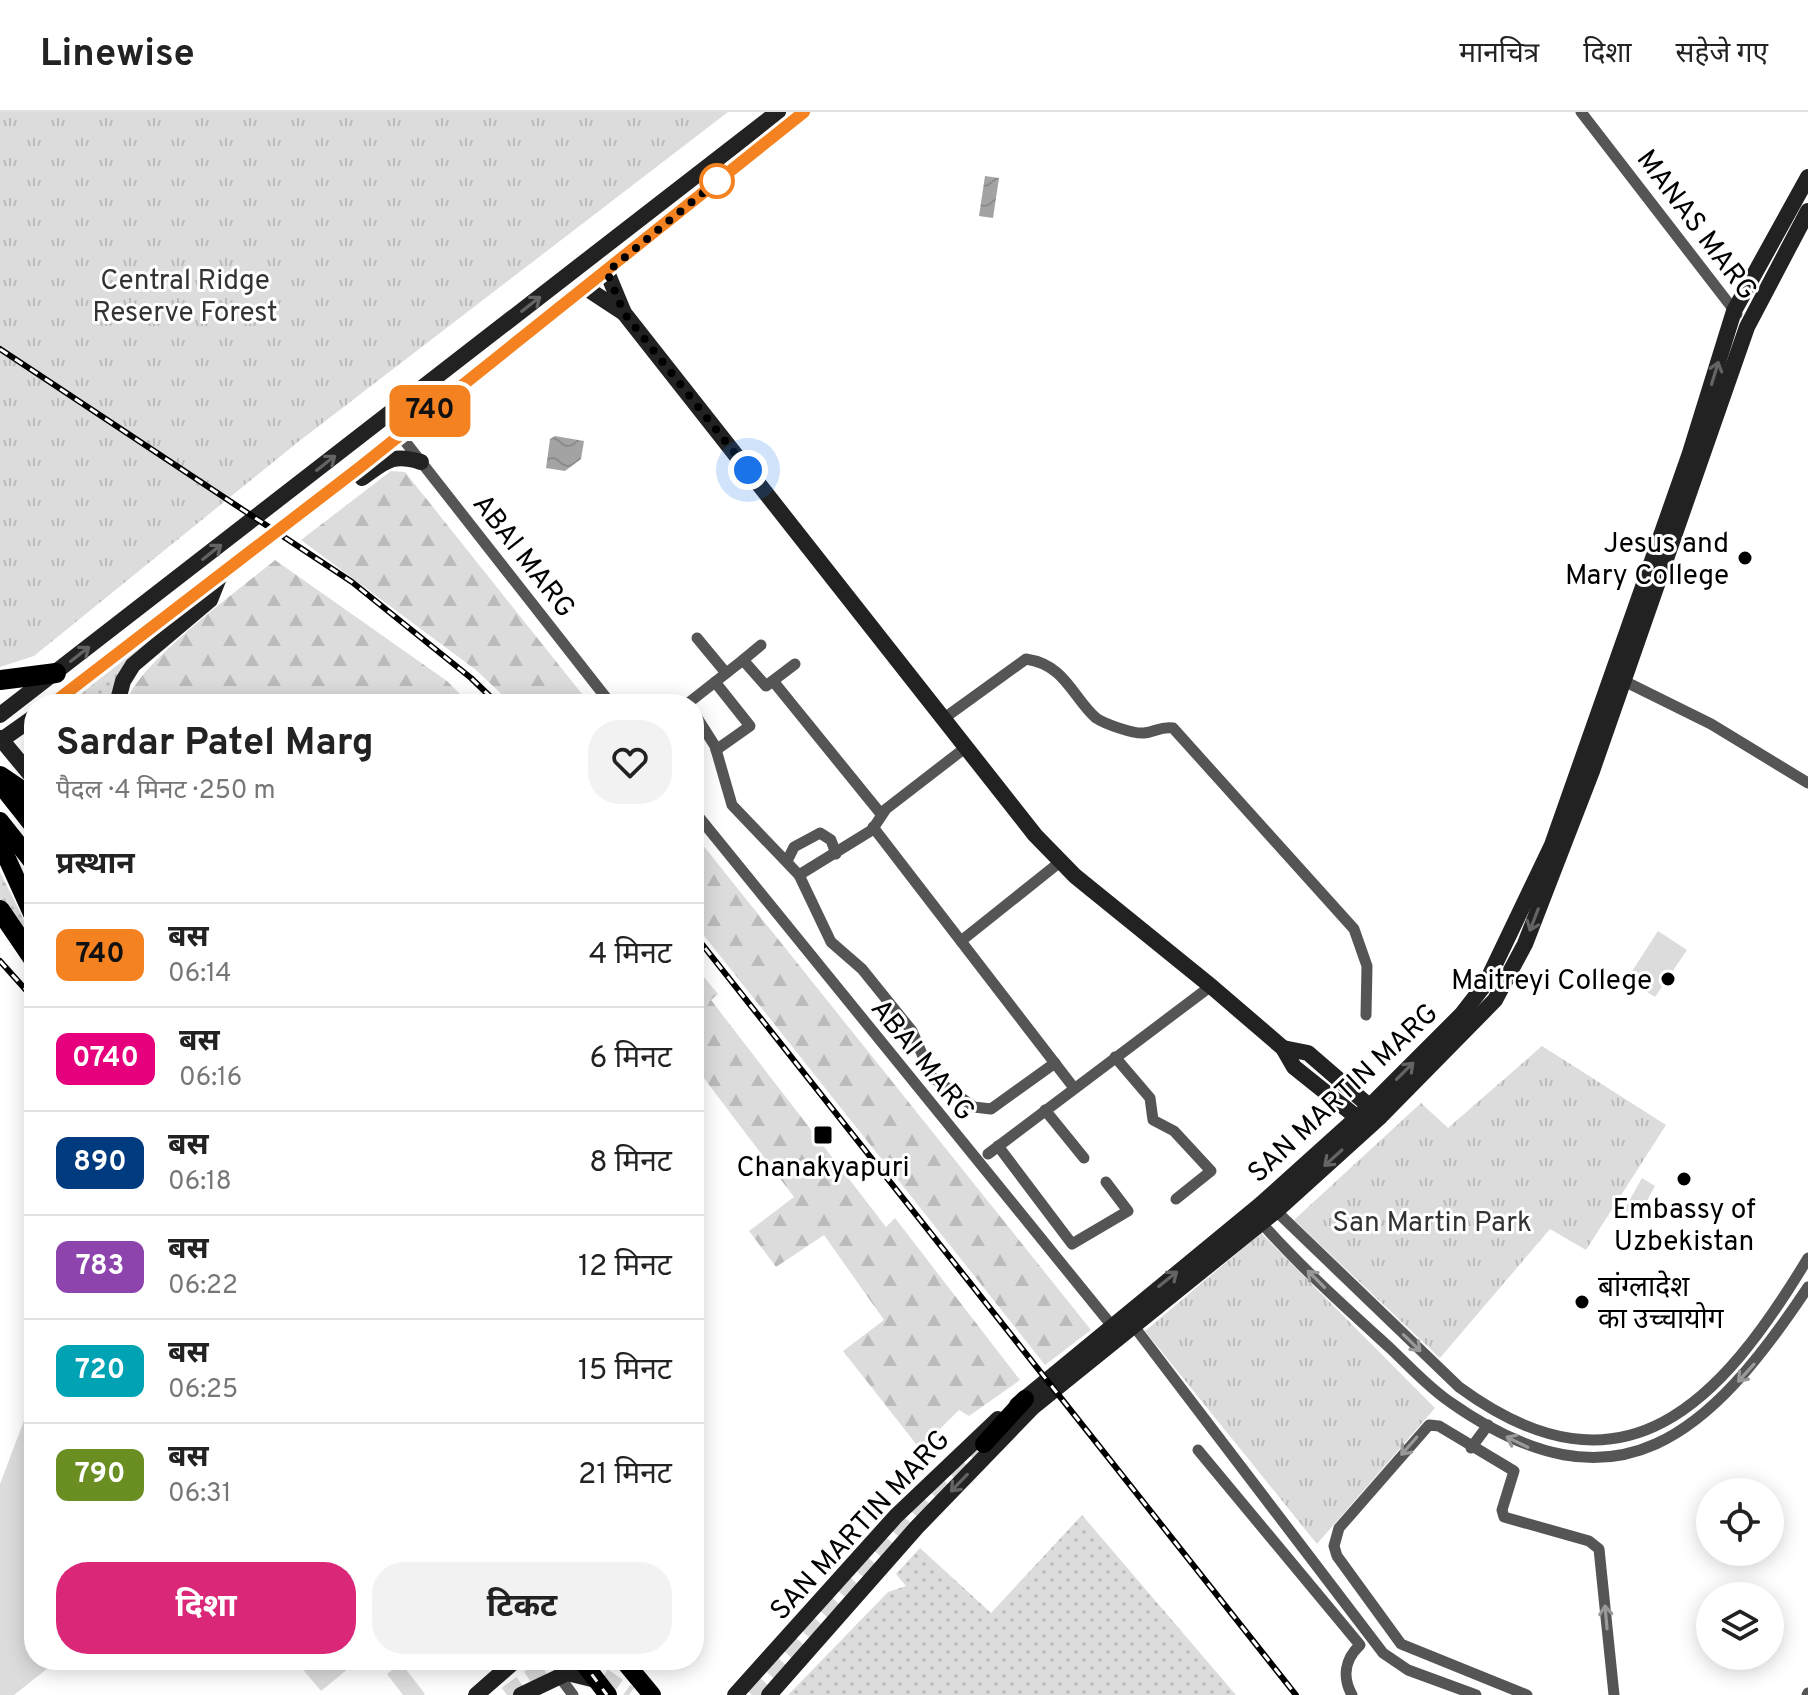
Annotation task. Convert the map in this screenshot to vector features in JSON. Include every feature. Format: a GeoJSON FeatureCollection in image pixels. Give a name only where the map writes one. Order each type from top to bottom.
{"type":"FeatureCollection","features":[{"type":"Feature","properties":{"kind":"highway"},"geometry":{"type":"LineString","coordinates":[[0,680],[56,673]]}},
{"type":"Feature","properties":{"kind":"highway"},"geometry":{"type":"LineString","coordinates":[[0,776],[24,792]]}},
{"type":"Feature","properties":{"kind":"highway"},"geometry":{"type":"LineString","coordinates":[[0,910],[24,948]]}},
{"type":"Feature","properties":{"kind":"main road"},"geometry":{"type":"LineString","coordinates":[[0,784],[24,814]]}},
{"type":"Feature","properties":{"kind":"main road"},"geometry":{"type":"LineString","coordinates":[[0,821],[24,851]]}},
{"type":"Feature","properties":{"kind":"main road"},"geometry":{"type":"LineString","coordinates":[[0,843],[24,896]]}},
{"type":"Feature","properties":{"kind":"main road"},"geometry":{"type":"LineString","coordinates":[[986,1445],[1029,1403]]}},
{"type":"Feature","properties":{"kind":"main road"},"geometry":{"type":"LineString","coordinates":[[588,1670],[608,1695]]}},
{"type":"Feature","properties":{"kind":"main road"},"geometry":{"type":"LineString","coordinates":[[631,1670],[652,1695]]}},
{"type":"Feature","properties":{"kind":"street"},"geometry":{"type":"LineString","coordinates":[[28,694],[778,112]]}},
{"type":"Feature","properties":{"kind":"street"},"geometry":{"type":"LineString","coordinates":[[65,694],[607,272],[804,112]]}},
{"type":"Feature","properties":{"kind":"street","name":"MANAS MARG"},"geometry":{"type":"LineString","coordinates":[[1581,112],[1747,327]]}},
{"type":"Feature","properties":{"kind":"street","name":"SAN MARTIN MARG"},"geometry":{"type":"LineString","coordinates":[[1618,678],[1734,311],[1808,177]]}},
{"type":"Feature","properties":{"kind":"street","name":"SAN MARTIN MARG"},"geometry":{"type":"LineString","coordinates":[[769,1695],[1029,1403],[1270,1206],[1369,1116],[1462,1014],[1486,983],[1552,845],[1618,678],[1747,327],[1808,211]]}},
{"type":"Feature","properties":{"kind":"street"},"geometry":{"type":"LineString","coordinates":[[607,272],[624,313],[965,748],[1060,862],[1283,1048],[1308,1053],[1369,1116]]}},
{"type":"Feature","properties":{"kind":"street"},"geometry":{"type":"LineString","coordinates":[[586,288],[624,313]]}},
{"type":"Feature","properties":{"kind":"street","name":"ABAI MARG"},"geometry":{"type":"LineString","coordinates":[[400,435],[603,694]]}},
{"type":"Feature","properties":{"kind":"street"},"geometry":{"type":"LineString","coordinates":[[284,525],[301,519],[389,459],[402,456],[421,462]]}},
{"type":"Feature","properties":{"kind":"street"},"geometry":{"type":"LineString","coordinates":[[120,694],[133,665],[210,600],[221,573]]}},
{"type":"Feature","properties":{"kind":"street"},"geometry":{"type":"LineString","coordinates":[[697,638],[726,673]]}},
{"type":"Feature","properties":{"kind":"street"},"geometry":{"type":"LineString","coordinates":[[700,694],[761,645]]}},
{"type":"Feature","properties":{"kind":"street"},"geometry":{"type":"LineString","coordinates":[[943,719],[1018,661],[1026,659],[1037,660],[1072,685],[1097,718],[1138,733],[1162,726],[1173,728],[1354,929],[1367,966],[1366,1015]]}},
{"type":"Feature","properties":{"kind":"street"},"geometry":{"type":"LineString","coordinates":[[743,660],[766,686],[795,664]]}},
{"type":"Feature","properties":{"kind":"street"},"geometry":{"type":"LineString","coordinates":[[1618,678],[1711,724],[1808,783]]}},
{"type":"Feature","properties":{"kind":"street"},"geometry":{"type":"LineString","coordinates":[[773,681],[881,814]]}},
{"type":"Feature","properties":{"kind":"street"},"geometry":{"type":"LineString","coordinates":[[715,682],[750,726],[716,750]]}},
{"type":"Feature","properties":{"kind":"street"},"geometry":{"type":"LineString","coordinates":[[0,715],[24,697]]}},
{"type":"Feature","properties":{"kind":"street"},"geometry":{"type":"LineString","coordinates":[[24,724],[0,740],[24,768]]}},
{"type":"Feature","properties":{"kind":"street"},"geometry":{"type":"LineString","coordinates":[[704,730],[716,750],[732,805],[799,875],[831,942],[862,969],[891,1003],[912,1031],[925,1067],[942,1087],[974,1107],[991,1109],[1055,1063]]}},
{"type":"Feature","properties":{"kind":"street"},"geometry":{"type":"LineString","coordinates":[[799,875],[836,854],[873,827],[881,814],[965,748]]}},
{"type":"Feature","properties":{"kind":"street","name":"ABAI MARG"},"geometry":{"type":"LineString","coordinates":[[704,823],[1371,1638],[1394,1662],[1476,1695]]}},
{"type":"Feature","properties":{"kind":"street"},"geometry":{"type":"LineString","coordinates":[[873,827],[1074,1088]]}},
{"type":"Feature","properties":{"kind":"street"},"geometry":{"type":"LineString","coordinates":[[787,861],[794,847],[820,833],[831,840],[836,854]]}},
{"type":"Feature","properties":{"kind":"street"},"geometry":{"type":"LineString","coordinates":[[961,941],[1060,862]]}},
{"type":"Feature","properties":{"kind":"street"},"geometry":{"type":"LineString","coordinates":[[988,1154],[1211,986]]}},
{"type":"Feature","properties":{"kind":"street"},"geometry":{"type":"LineString","coordinates":[[1115,1057],[1150,1098],[1153,1120],[1174,1131],[1211,1171],[1176,1199]]}},
{"type":"Feature","properties":{"kind":"street"},"geometry":{"type":"LineString","coordinates":[[1045,1110],[1084,1158]]}},
{"type":"Feature","properties":{"kind":"street"},"geometry":{"type":"LineString","coordinates":[[998,1146],[1072,1244],[1128,1211],[1106,1182]]}},
{"type":"Feature","properties":{"kind":"street"},"geometry":{"type":"LineString","coordinates":[[1270,1206],[1459,1387],[1492,1412],[1558,1438],[1588,1442],[1645,1431],[1693,1404],[1753,1343],[1808,1258]]}},
{"type":"Feature","properties":{"kind":"street"},"geometry":{"type":"LineString","coordinates":[[1256,1217],[1333,1296],[1448,1401],[1526,1447],[1572,1458],[1625,1454],[1682,1431],[1726,1393],[1764,1353],[1808,1287]]}},
{"type":"Feature","properties":{"kind":"street"},"geometry":{"type":"LineString","coordinates":[[1753,1343],[1764,1353]]}},
{"type":"Feature","properties":{"kind":"street"},"geometry":{"type":"LineString","coordinates":[[1448,1401],[1459,1387]]}},
{"type":"Feature","properties":{"kind":"street","name":"SAN MARTIN MARG"},"geometry":{"type":"LineString","coordinates":[[735,1695],[896,1516],[971,1442],[1029,1403]]}},
{"type":"Feature","properties":{"kind":"street"},"geometry":{"type":"LineString","coordinates":[[1527,1695],[1401,1644],[1344,1566],[1334,1546],[1339,1528],[1429,1425],[1439,1426],[1471,1448],[1514,1471],[1502,1510],[1504,1517],[1589,1541],[1599,1549],[1614,1695]]}},
{"type":"Feature","properties":{"kind":"street"},"geometry":{"type":"LineString","coordinates":[[1471,1448],[1488,1425]]}},
{"type":"Feature","properties":{"kind":"street"},"geometry":{"type":"LineString","coordinates":[[1645,1431],[1650,1446]]}},
{"type":"Feature","properties":{"kind":"street"},"geometry":{"type":"LineString","coordinates":[[1198,1450],[1360,1645]]}},
{"type":"Feature","properties":{"kind":"street"},"geometry":{"type":"LineString","coordinates":[[1352,1695],[1346,1681],[1346,1667],[1360,1645],[1371,1638]]}},
{"type":"Feature","properties":{"kind":"street"},"geometry":{"type":"LineString","coordinates":[[776,1651],[795,1669]]}},
{"type":"Feature","properties":{"kind":"street"},"geometry":{"type":"LineString","coordinates":[[476,1695],[505,1670]]}},
{"type":"Feature","properties":{"kind":"street"},"geometry":{"type":"LineString","coordinates":[[529,1692],[567,1673],[596,1680]]}},
{"type":"Feature","properties":{"kind":"street"},"geometry":{"type":"LineString","coordinates":[[559,1676],[573,1695]]}},
{"type":"Feature","properties":{"kind":"green space","name":"Central Ridge Reserve Forest"},"geometry":{"type":"Polygon","coordinates":[[[0,112],[728,112],[298,442],[34,656],[0,667],[0,112]]]}},
{"type":"Feature","properties":{"kind":"green space"},"geometry":{"type":"Polygon","coordinates":[[[391,471],[405,472],[582,694],[501,694],[476,670],[301,540],[391,471]]]}},
{"type":"Feature","properties":{"kind":"green space"},"geometry":{"type":"Polygon","coordinates":[[[275,560],[447,681],[460,694],[131,694],[147,670],[215,608],[275,560]]]}},
{"type":"Feature","properties":{"kind":"green space"},"geometry":{"type":"Polygon","coordinates":[[[204,592],[137,655],[119,694],[81,694],[204,592]]]}},
{"type":"Feature","properties":{"kind":"green space"},"geometry":{"type":"Polygon","coordinates":[[[704,846],[1091,1330],[1045,1365],[704,936],[704,846]]]}},
{"type":"Feature","properties":{"kind":"green space"},"geometry":{"type":"Polygon","coordinates":[[[0,872],[24,921],[24,928],[0,900],[0,872]]]}},
{"type":"Feature","properties":{"kind":"green space"},"geometry":{"type":"Polygon","coordinates":[[[1658,931],[1687,950],[1655,997],[1627,979],[1658,931]]]}},
{"type":"Feature","properties":{"kind":"green space"},"geometry":{"type":"Polygon","coordinates":[[[704,977],[718,994],[711,1000],[886,1227],[895,1218],[1020,1380],[969,1416],[959,1410],[920,1449],[843,1351],[884,1320],[824,1235],[776,1267],[749,1231],[794,1197],[704,1078],[704,977]]]}},
{"type":"Feature","properties":{"kind":"green space","name":"San Martin Park"},"geometry":{"type":"Polygon","coordinates":[[[1542,1046],[1666,1125],[1586,1250],[1550,1229],[1440,1358],[1294,1220],[1421,1103],[1448,1128],[1542,1046]]]}},
{"type":"Feature","properties":{"kind":"green space"},"geometry":{"type":"Polygon","coordinates":[[[1642,1178],[1655,1186],[1638,1217],[1624,1210],[1642,1178]]]}},
{"type":"Feature","properties":{"kind":"green space","name":"San Martin Park"},"geometry":{"type":"Polygon","coordinates":[[[1261,1233],[1435,1408],[1317,1544],[1145,1331],[1261,1233]]]}},
{"type":"Feature","properties":{"kind":"green space"},"geometry":{"type":"Polygon","coordinates":[[[24,1421],[24,1670],[45,1670],[14,1695],[0,1695],[0,1484],[24,1421]]]}},
{"type":"Feature","properties":{"kind":"green space"},"geometry":{"type":"Polygon","coordinates":[[[1082,1515],[1236,1695],[788,1695],[888,1592],[906,1586],[896,1574],[920,1548],[991,1613],[1082,1515]]]}},
{"type":"Feature","properties":{"kind":"green space"},"geometry":{"type":"Polygon","coordinates":[[[303,1670],[347,1670],[321,1691],[303,1670]]]}},
{"type":"Feature","properties":{"kind":"green space"},"geometry":{"type":"Polygon","coordinates":[[[392,1670],[406,1670],[425,1694],[403,1695],[387,1674],[392,1670]]]}},
{"type":"Feature","properties":{"kind":"water"},"geometry":{"type":"Polygon","coordinates":[[[985,176],[999,178],[993,218],[979,216],[985,176]]]}},
{"type":"Feature","properties":{"kind":"water"},"geometry":{"type":"Polygon","coordinates":[[[555,436],[584,441],[581,459],[565,471],[546,468],[550,439],[555,436]]]}},
{"type":"Feature","properties":{"kind":"tunnel"},"geometry":{"type":"LineString","coordinates":[[752,1695],[942,1483],[984,1444]]}},
{"type":"Feature","properties":{"kind":"tunnel"},"geometry":{"type":"LineString","coordinates":[[507,1695],[545,1670]]}},
{"type":"Feature","properties":{"kind":"tunnel"},"geometry":{"type":"LineString","coordinates":[[590,1670],[629,1695]]}},
{"type":"Feature","properties":{"kind":"railway"},"geometry":{"type":"LineString","coordinates":[[0,349],[352,582],[488,694]]}},
{"type":"Feature","properties":{"kind":"railway"},"geometry":{"type":"LineString","coordinates":[[704,947],[1296,1695]]}},
{"type":"Feature","properties":{"kind":"railway"},"geometry":{"type":"LineString","coordinates":[[0,961],[24,988]]}},
{"type":"Feature","properties":{"kind":"railway"},"geometry":{"type":"LineString","coordinates":[[588,1670],[607,1695]]}},
{"type":"Feature","properties":{"kind":"bus line","name":"740"},"geometry":{"type":"LineString","coordinates":[[66,694],[359,468],[804,112]]}},
{"type":"Feature","properties":{"kind":"place","name":"Jesus and Mary College"},"geometry":{"type":"Point","coordinates":[1745,558]}},
{"type":"Feature","properties":{"kind":"place","name":"Maitreyi College"},"geometry":{"type":"Point","coordinates":[1668,979]}},
{"type":"Feature","properties":{"kind":"place","name":"Chanakyapuri"},"geometry":{"type":"Point","coordinates":[823,1135]}},
{"type":"Feature","properties":{"kind":"place","name":"Embassy of Uzbekistan"},"geometry":{"type":"Point","coordinates":[1684,1179]}},
{"type":"Feature","properties":{"kind":"place","name":"बांग्लादेश का उच्चायोग"},"geometry":{"type":"Point","coordinates":[1582,1302]}},
{"type":"Feature","properties":{"kind":"route"},"geometry":{"type":"LineString","coordinates":[[717,181],[721,178],[607,272],[624,313],[748,470]]}}]}
